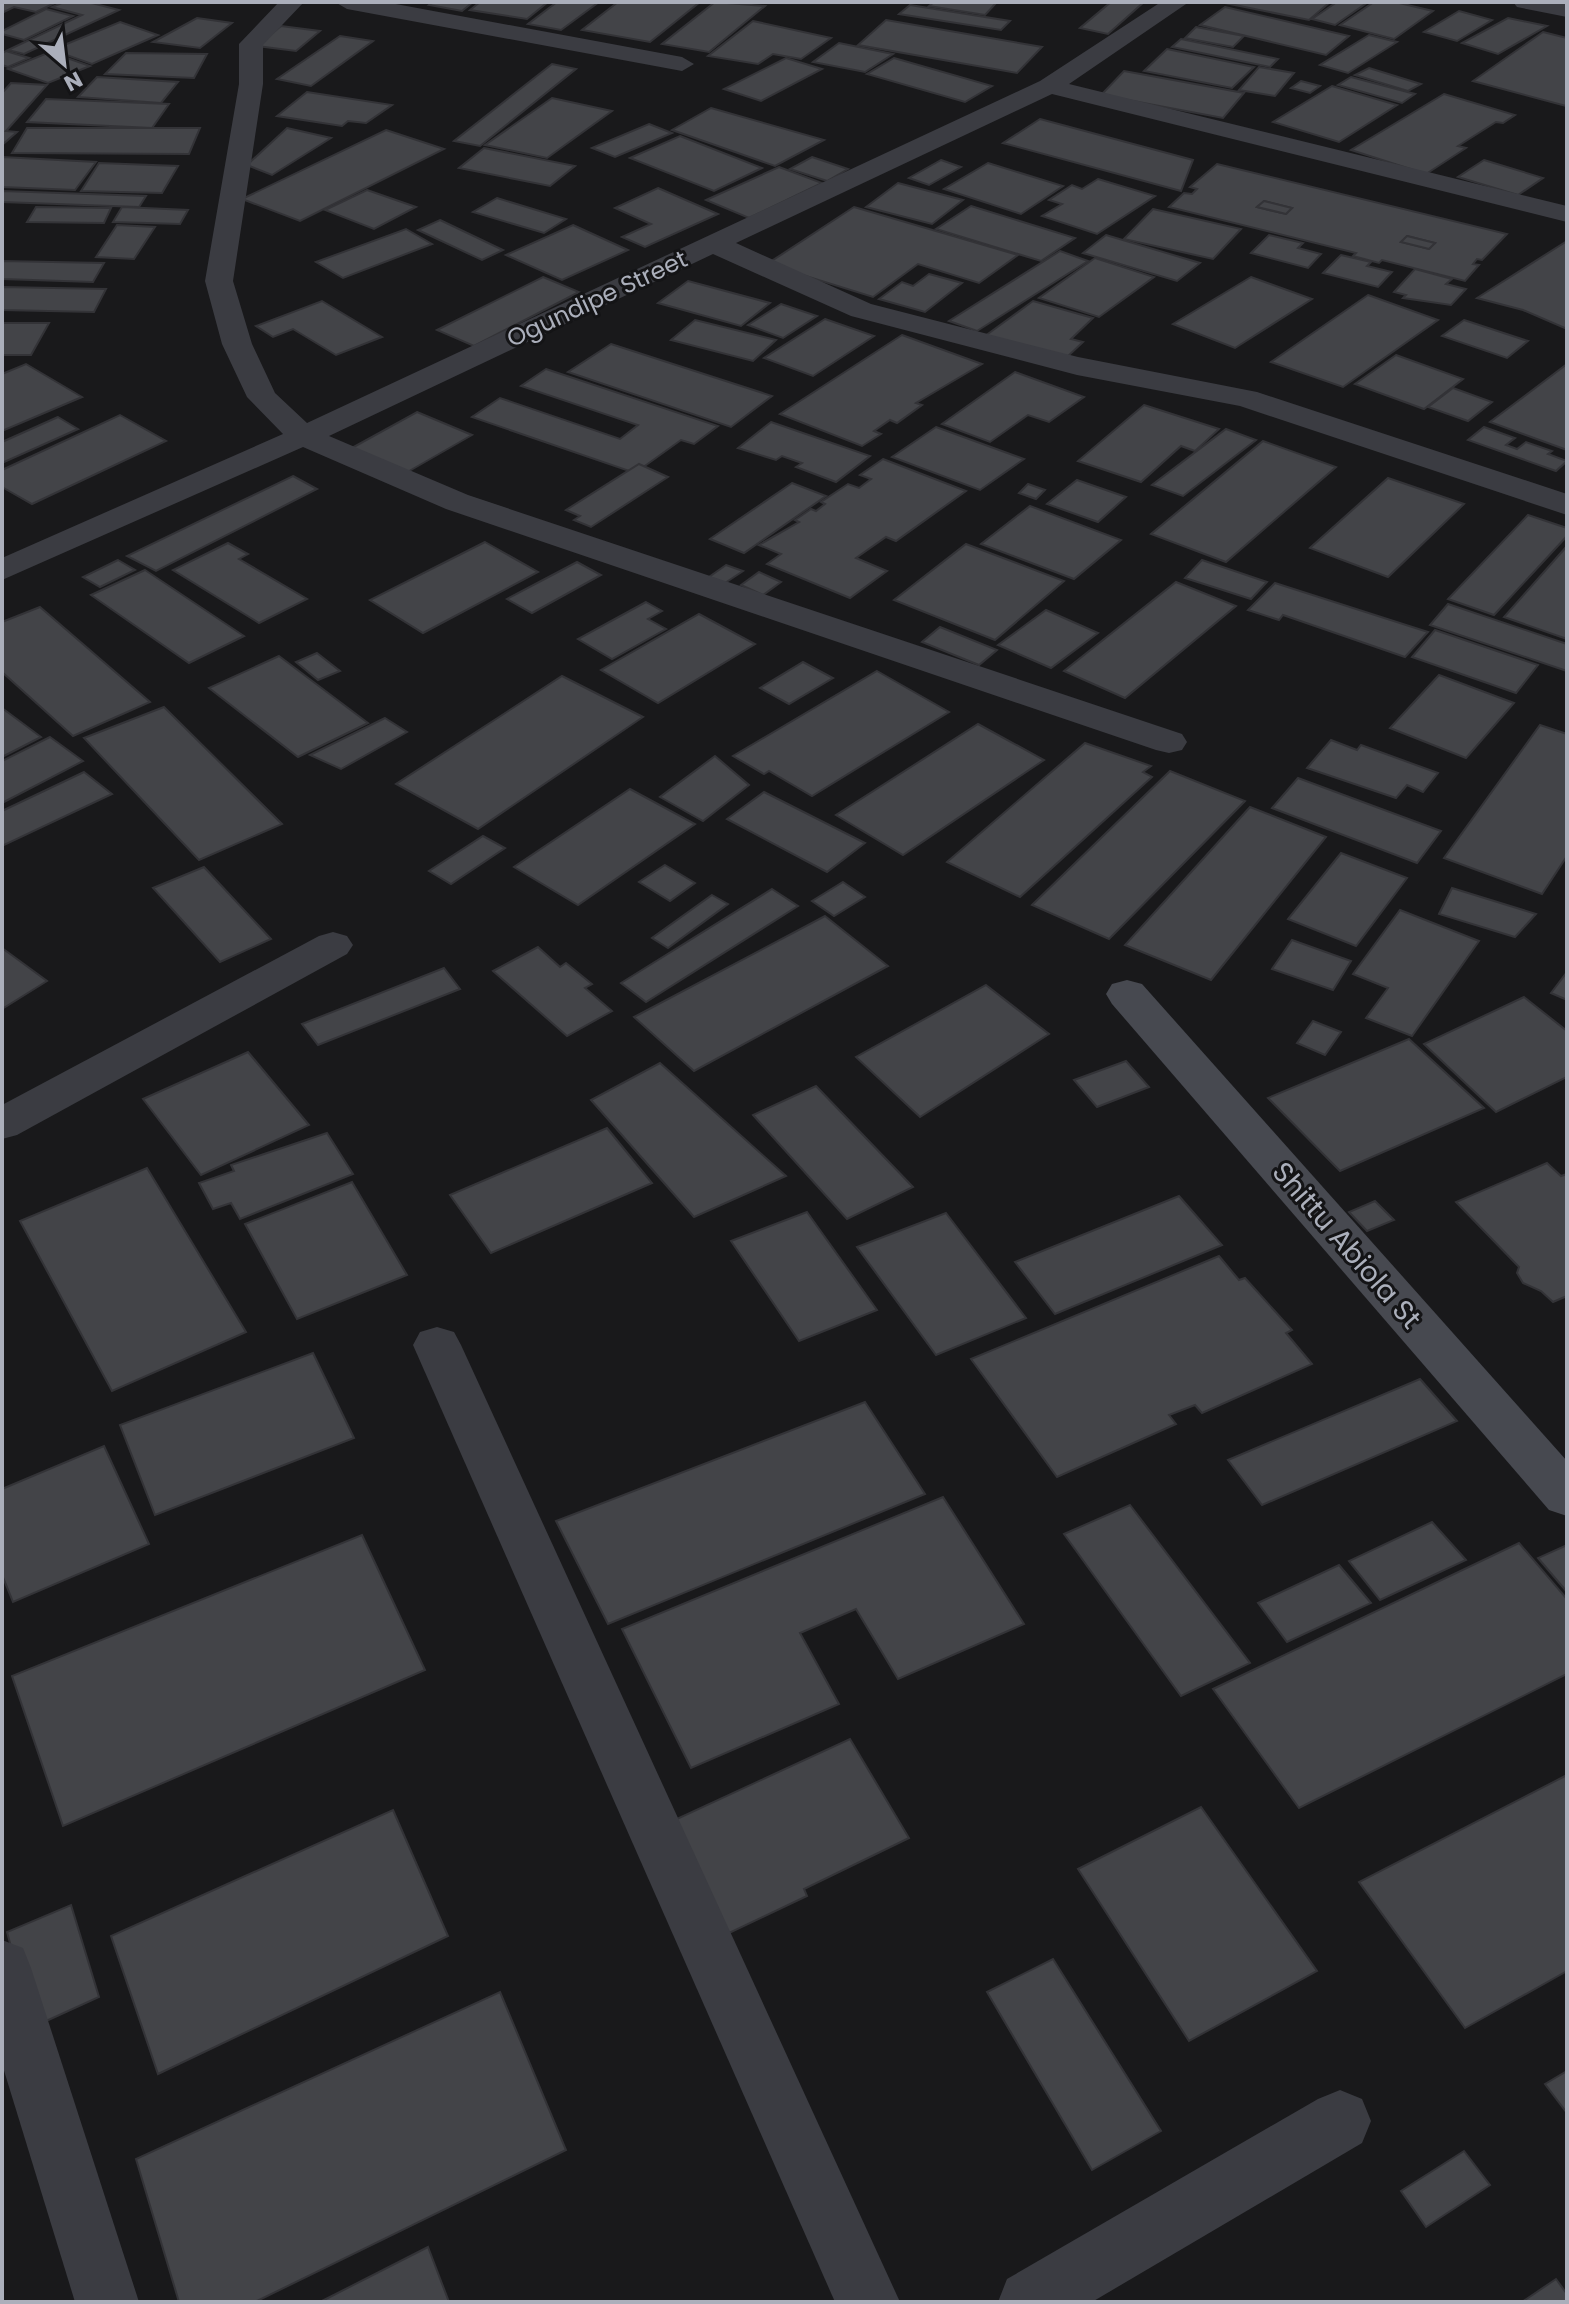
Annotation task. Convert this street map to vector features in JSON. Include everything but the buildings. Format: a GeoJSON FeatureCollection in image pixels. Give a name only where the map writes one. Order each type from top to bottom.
{"type":"FeatureCollection","features":[{"type":"Feature","properties":{"kind":"street"},"geometry":{"type":"LineString","coordinates":[[292,2],[251,44],[251,84],[219,281],[237,344],[262,397],[303,436],[457,502],[1169,742]]}},
{"type":"Feature","properties":{"kind":"street"},"geometry":{"type":"LineString","coordinates":[[347,2],[682,64]]}},
{"type":"Feature","properties":{"kind":"street","name":"Ogundipe Street"},"geometry":{"type":"LineString","coordinates":[[2,570],[303,436],[1049,86],[1177,2]]}},
{"type":"Feature","properties":{"kind":"street"},"geometry":{"type":"LineString","coordinates":[[1525,2],[1567,10]]}},
{"type":"Feature","properties":{"kind":"street"},"geometry":{"type":"LineString","coordinates":[[1049,86],[1567,214]]}},
{"type":"Feature","properties":{"kind":"street"},"geometry":{"type":"LineString","coordinates":[[714,244],[861,310],[1077,366],[1246,398],[1567,505]]}},
{"type":"Feature","properties":{"kind":"street"},"geometry":{"type":"LineString","coordinates":[[2,1124],[333,945]]}},
{"type":"Feature","properties":{"kind":"street","name":"Shittu Abiola St"},"geometry":{"type":"LineString","coordinates":[[1127,994],[1567,1495]]}},
{"type":"Feature","properties":{"kind":"street"},"geometry":{"type":"LineString","coordinates":[[437,1345],[868,2302]]}},
{"type":"Feature","properties":{"kind":"street"},"geometry":{"type":"LineString","coordinates":[[2,1968],[107,2302]]}},
{"type":"Feature","properties":{"kind":"street"},"geometry":{"type":"LineString","coordinates":[[1030,2302],[1340,2121]]}}]}
